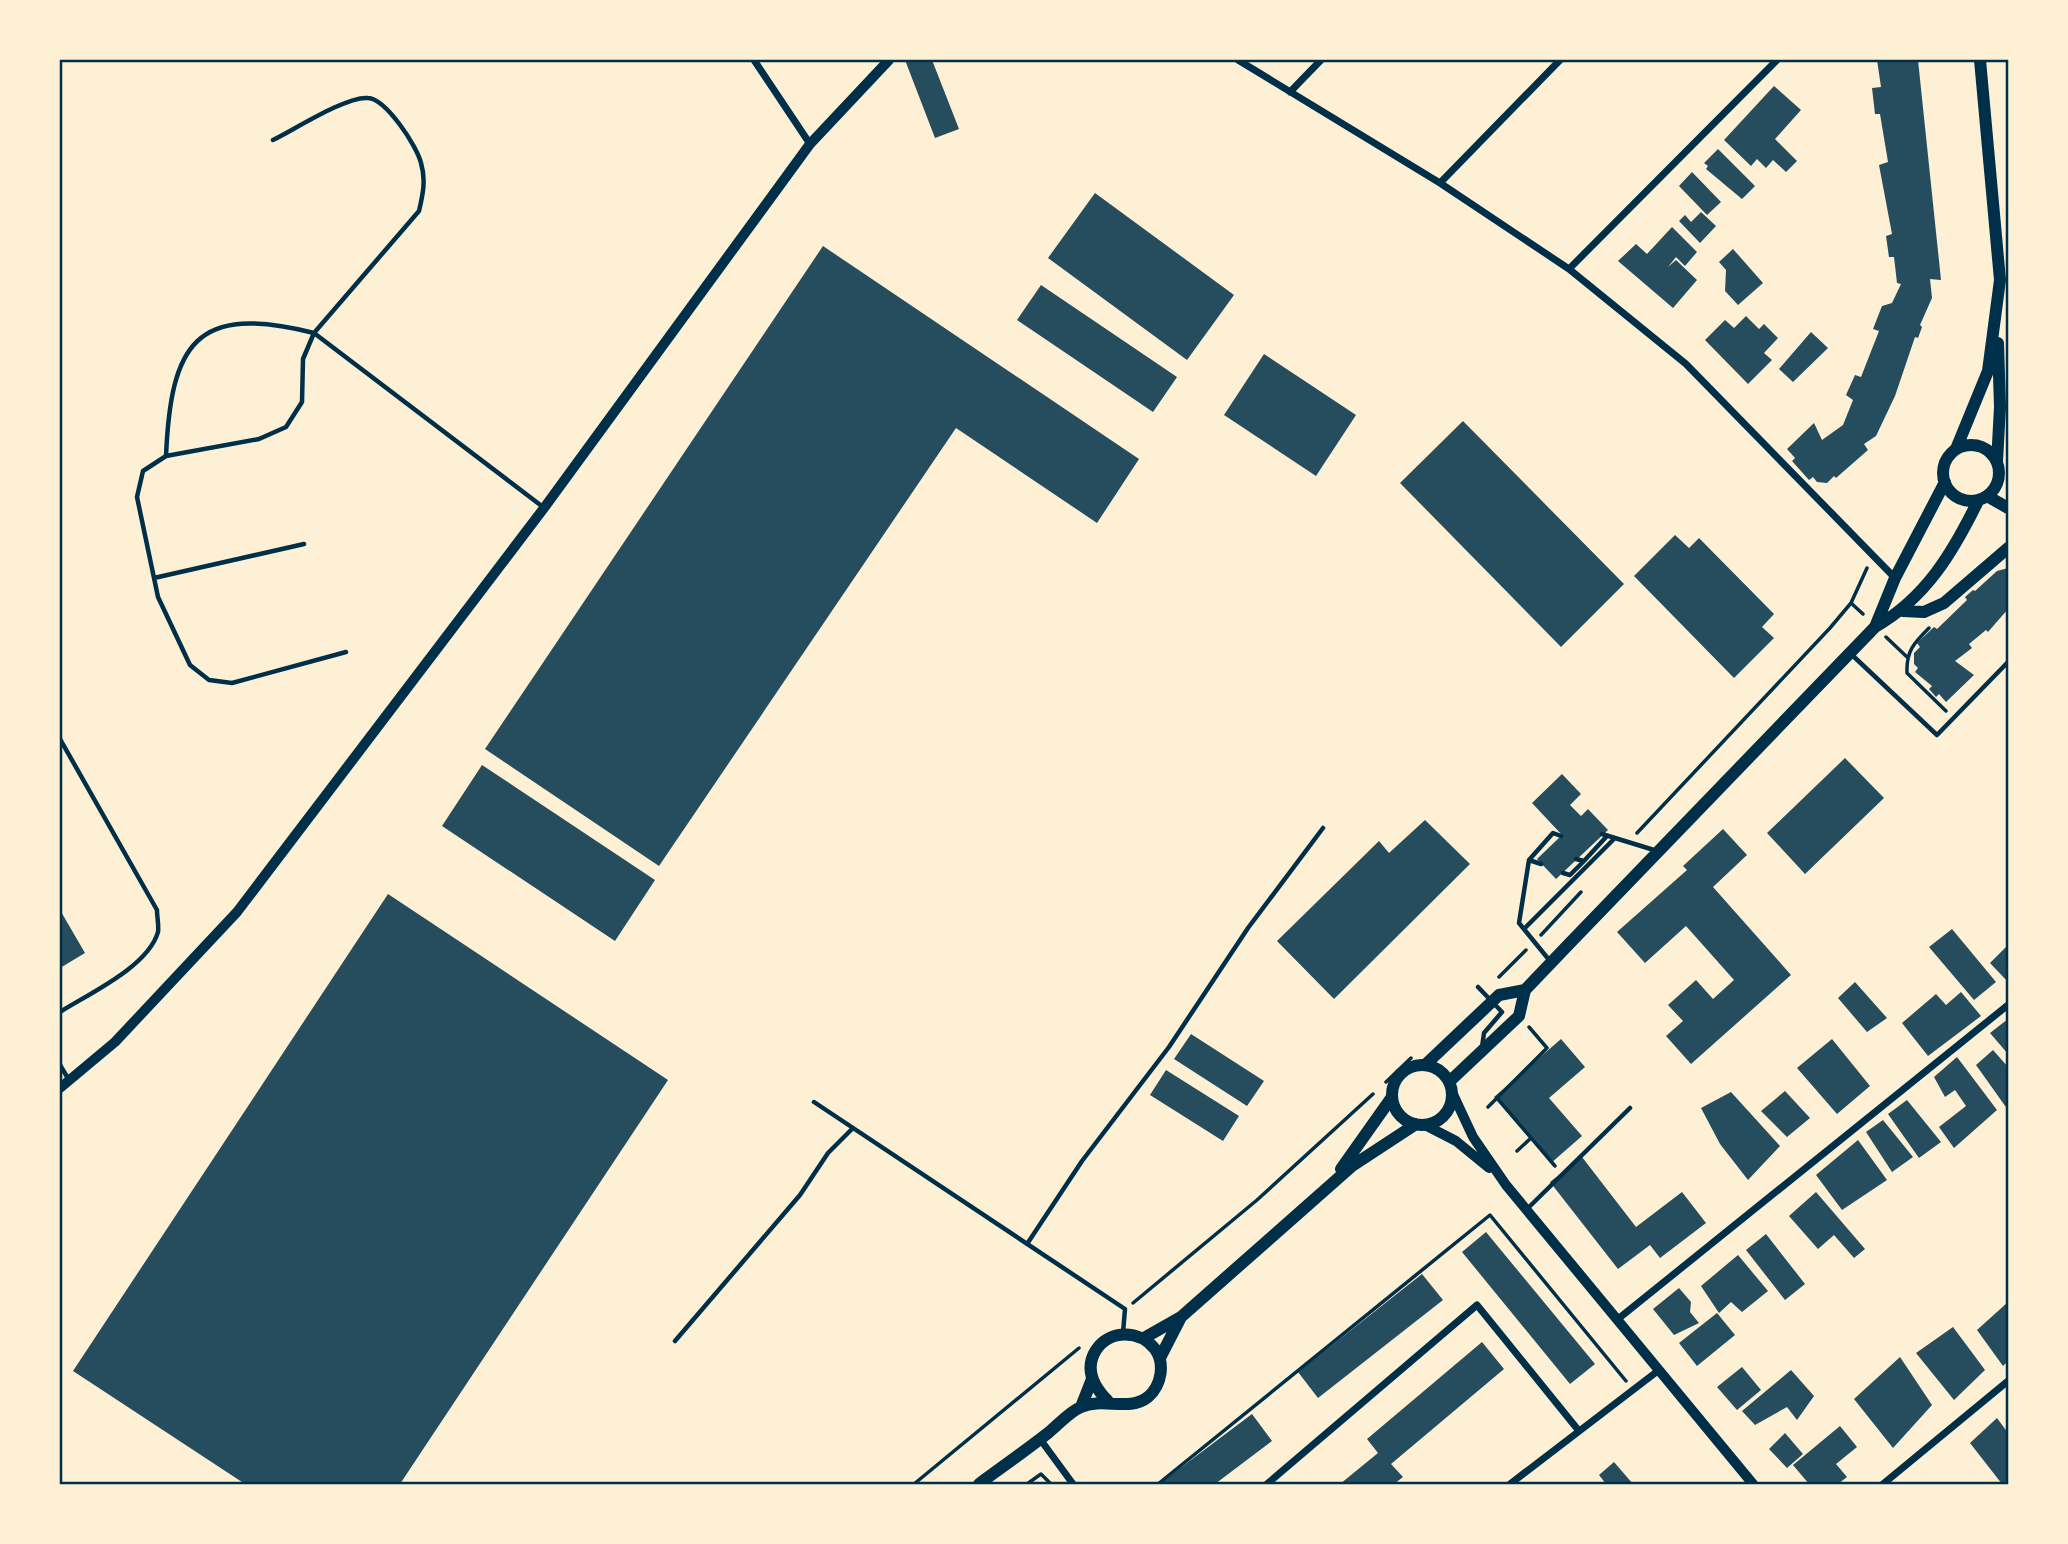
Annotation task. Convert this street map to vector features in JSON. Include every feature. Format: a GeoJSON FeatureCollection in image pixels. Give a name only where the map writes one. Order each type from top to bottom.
{"type":"FeatureCollection","features":[{"type":"Feature","properties":{"kind":"main road"},"geometry":{"type":"LineString","coordinates":[[1081,1407],[1092,1379],[1091,1362],[1095,1351],[1103,1342],[1122,1334],[1144,1338],[1181,1317],[1325,1188],[1374,1150],[1445,1114],[1451,1104],[1451,1087],[1519,1016],[1525,990],[1875,627],[1903,611],[1947,557],[1982,499],[1998,481],[2001,470],[1997,319],[1999,268],[1980,60]]}},
{"type":"Feature","properties":{"kind":"main road"},"geometry":{"type":"LineString","coordinates":[[1875,627],[1895,578],[1945,482],[1945,464],[1956,449],[1988,370],[1997,319]]}},
{"type":"Feature","properties":{"kind":"main road"},"geometry":{"type":"LineString","coordinates":[[1956,449],[1967,445],[1979,446],[1990,452],[2001,470]]}},
{"type":"Feature","properties":{"kind":"main road"},"geometry":{"type":"LineString","coordinates":[[1945,482],[1958,498],[1982,499],[2008,508]]}},
{"type":"Feature","properties":{"kind":"main road"},"geometry":{"type":"LineString","coordinates":[[1903,611],[1924,612],[1944,603],[2008,548]]}},
{"type":"Feature","properties":{"kind":"main road"},"geometry":{"type":"LineString","coordinates":[[1425,1065],[1488,997],[1525,990]]}},
{"type":"Feature","properties":{"kind":"main road"},"geometry":{"type":"LineString","coordinates":[[1325,1188],[1392,1097],[1394,1086],[1401,1075],[1409,1068],[1425,1065],[1436,1068],[1451,1087],[1473,1137],[1503,1181],[1753,1485]]}},
{"type":"Feature","properties":{"kind":"main road"},"geometry":{"type":"LineString","coordinates":[[1392,1097],[1399,1113],[1468,1149],[1503,1181]]}},
{"type":"Feature","properties":{"kind":"main road"},"geometry":{"type":"LineString","coordinates":[[979,1485],[1081,1407],[1108,1401],[1124,1405],[1147,1398],[1159,1380],[1160,1358],[1181,1317]]}},
{"type":"Feature","properties":{"kind":"main road"},"geometry":{"type":"LineString","coordinates":[[1144,1338],[1160,1358]]}},
{"type":"Feature","properties":{"kind":"main road"},"geometry":{"type":"LineString","coordinates":[[1092,1379],[1108,1401]]}},
{"type":"Feature","properties":{"kind":"street"},"geometry":{"type":"LineString","coordinates":[[754,60],[810,144]]}},
{"type":"Feature","properties":{"kind":"street"},"geometry":{"type":"LineString","coordinates":[[60,1088],[115,1042],[237,912],[544,508],[810,144],[889,60]]}},
{"type":"Feature","properties":{"kind":"street"},"geometry":{"type":"LineString","coordinates":[[1238,60],[1440,183],[1569,269],[1686,364],[1895,578]]}},
{"type":"Feature","properties":{"kind":"street"},"geometry":{"type":"LineString","coordinates":[[1290,92],[1321,60]]}},
{"type":"Feature","properties":{"kind":"street"},"geometry":{"type":"LineString","coordinates":[[1440,183],[1560,60]]}},
{"type":"Feature","properties":{"kind":"street"},"geometry":{"type":"LineString","coordinates":[[1569,269],[1777,60]]}},
{"type":"Feature","properties":{"kind":"street"},"geometry":{"type":"LineString","coordinates":[[1618,1319],[2008,1005]]}},
{"type":"Feature","properties":{"kind":"street"},"geometry":{"type":"LineString","coordinates":[[1266,1485],[1477,1305],[1579,1432]]}},
{"type":"Feature","properties":{"kind":"street"},"geometry":{"type":"LineString","coordinates":[[1510,1485],[1658,1370]]}},
{"type":"Feature","properties":{"kind":"street"},"geometry":{"type":"LineString","coordinates":[[1883,1485],[2008,1381]]}},
{"type":"Feature","properties":{"kind":"street"},"geometry":{"type":"LineString","coordinates":[[1040,1440],[1073,1485]]}},
{"type":"Feature","properties":{"kind":"lane"},"geometry":{"type":"LineString","coordinates":[[273,140],[346,103],[367,98],[386,106],[421,160],[425,187],[419,211],[314,332],[303,359],[302,401],[286,427],[259,439],[166,456],[143,471],[137,497],[158,597],[190,665],[209,680],[232,682],[346,652]]}},
{"type":"Feature","properties":{"kind":"lane"},"geometry":{"type":"LineString","coordinates":[[166,456],[168,406],[179,365],[201,334],[233,324],[285,326],[314,332],[544,508]]}},
{"type":"Feature","properties":{"kind":"lane"},"geometry":{"type":"LineString","coordinates":[[154,578],[304,544]]}},
{"type":"Feature","properties":{"kind":"lane"},"geometry":{"type":"LineString","coordinates":[[1851,654],[1937,735],[2008,662]]}},
{"type":"Feature","properties":{"kind":"lane"},"geometry":{"type":"LineString","coordinates":[[60,740],[157,910],[158,932],[146,953],[121,974],[60,1012]]}},
{"type":"Feature","properties":{"kind":"lane"},"geometry":{"type":"LineString","coordinates":[[1027,1244],[1082,1161],[1169,1047],[1248,928],[1323,828]]}},
{"type":"Feature","properties":{"kind":"lane"},"geometry":{"type":"LineString","coordinates":[[1551,963],[1519,923],[1529,860],[1556,831],[1561,836]]}},
{"type":"Feature","properties":{"kind":"lane"},"geometry":{"type":"LineString","coordinates":[[1563,873],[1570,875],[1604,835],[1658,852]]}},
{"type":"Feature","properties":{"kind":"lane"},"geometry":{"type":"LineString","coordinates":[[1524,929],[1614,839]]}},
{"type":"Feature","properties":{"kind":"lane"},"geometry":{"type":"LineString","coordinates":[[1541,847],[1547,849]]}},
{"type":"Feature","properties":{"kind":"lane"},"geometry":{"type":"LineString","coordinates":[[1576,859],[1584,861]]}},
{"type":"Feature","properties":{"kind":"lane"},"geometry":{"type":"LineString","coordinates":[[1529,860],[1541,864]]}},
{"type":"Feature","properties":{"kind":"lane"},"geometry":{"type":"LineString","coordinates":[[1478,987],[1502,1012],[1484,1033],[1481,1053]]}},
{"type":"Feature","properties":{"kind":"lane"},"geometry":{"type":"LineString","coordinates":[[60,1065],[69,1081]]}},
{"type":"Feature","properties":{"kind":"lane"},"geometry":{"type":"LineString","coordinates":[[814,1102],[1125,1309],[1122,1334]]}},
{"type":"Feature","properties":{"kind":"lane"},"geometry":{"type":"LineString","coordinates":[[1527,1209],[1630,1108]]}},
{"type":"Feature","properties":{"kind":"lane"},"geometry":{"type":"LineString","coordinates":[[675,1341],[800,1195],[828,1153],[853,1128]]}},
{"type":"Feature","properties":{"kind":"path"},"geometry":{"type":"LineString","coordinates":[[1627,843],[1830,628],[1851,603],[1869,559]]}},
{"type":"Feature","properties":{"kind":"path"},"geometry":{"type":"LineString","coordinates":[[1937,620],[1911,646],[1907,657],[1907,673],[1954,718]]}},
{"type":"Feature","properties":{"kind":"path"},"geometry":{"type":"LineString","coordinates":[[1488,997],[1534,942],[1590,883]]}},
{"type":"Feature","properties":{"kind":"path"},"geometry":{"type":"LineString","coordinates":[[1488,1107],[1547,1048],[1528,1025]]}},
{"type":"Feature","properties":{"kind":"path"},"geometry":{"type":"LineString","coordinates":[[1125,1309],[1257,1200],[1422,1049]]}},
{"type":"Feature","properties":{"kind":"path"},"geometry":{"type":"LineString","coordinates":[[1497,1098],[1562,1175]]}},
{"type":"Feature","properties":{"kind":"path"},"geometry":{"type":"LineString","coordinates":[[1517,1151],[1531,1138]]}},
{"type":"Feature","properties":{"kind":"path"},"geometry":{"type":"LineString","coordinates":[[1158,1485],[1490,1215],[1627,1382]]}},
{"type":"Feature","properties":{"kind":"path"},"geometry":{"type":"LineString","coordinates":[[914,1485],[1083,1345]]}},
{"type":"Feature","properties":{"kind":"path"},"geometry":{"type":"LineString","coordinates":[[1027,1485],[1041,1474],[1051,1485]]}},
{"type":"Feature","properties":{"kind":"building"},"geometry":{"type":"Polygon","coordinates":[[[905,60],[932,60],[959,129],[935,138],[905,60]]]}},
{"type":"Feature","properties":{"kind":"building"},"geometry":{"type":"Polygon","coordinates":[[[1877,60],[1918,60],[1941,280],[1930,279],[1932,298],[1920,325],[1922,327],[1918,338],[1915,337],[1895,396],[1876,436],[1864,444],[1868,450],[1836,478],[1834,476],[1827,483],[1817,482],[1813,477],[1809,480],[1792,461],[1795,458],[1787,449],[1814,423],[1822,440],[1843,425],[1853,400],[1846,395],[1855,375],[1861,377],[1879,331],[1873,329],[1882,306],[1892,303],[1901,284],[1897,283],[1894,257],[1889,257],[1886,236],[1892,234],[1879,165],[1888,162],[1880,114],[1875,114],[1872,88],[1881,87],[1877,60]]]}},
{"type":"Feature","properties":{"kind":"building"},"geometry":{"type":"Polygon","coordinates":[[[1774,86],[1801,110],[1775,139],[1797,161],[1786,172],[1773,160],[1766,168],[1757,159],[1751,166],[1724,140],[1774,86]]]}},
{"type":"Feature","properties":{"kind":"building"},"geometry":{"type":"Polygon","coordinates":[[[1718,149],[1755,186],[1742,199],[1706,169],[1708,166],[1704,163],[1718,149]]]}},
{"type":"Feature","properties":{"kind":"building"},"geometry":{"type":"Polygon","coordinates":[[[1692,172],[1721,202],[1707,215],[1679,186],[1692,172]]]}},
{"type":"Feature","properties":{"kind":"building"},"geometry":{"type":"Polygon","coordinates":[[[1095,193],[1234,295],[1187,360],[1048,258],[1095,193]]]}},
{"type":"Feature","properties":{"kind":"building"},"geometry":{"type":"Polygon","coordinates":[[[1701,212],[1716,226],[1700,243],[1679,221],[1685,215],[1691,222],[1701,212]]]}},
{"type":"Feature","properties":{"kind":"building"},"geometry":{"type":"Polygon","coordinates":[[[1672,227],[1697,252],[1685,266],[1676,257],[1668,267],[1676,260],[1697,280],[1673,308],[1618,261],[1636,244],[1647,254],[1672,227]]]}},
{"type":"Feature","properties":{"kind":"building"},"geometry":{"type":"Polygon","coordinates":[[[823,246],[1139,459],[1097,523],[956,428],[659,866],[485,749],[823,246]]]}},
{"type":"Feature","properties":{"kind":"building"},"geometry":{"type":"Polygon","coordinates":[[[1733,249],[1763,283],[1738,305],[1725,291],[1726,270],[1719,262],[1733,249]]]}},
{"type":"Feature","properties":{"kind":"building"},"geometry":{"type":"Polygon","coordinates":[[[1041,285],[1177,377],[1153,412],[1017,320],[1041,285]]]}},
{"type":"Feature","properties":{"kind":"building"},"geometry":{"type":"Polygon","coordinates":[[[1746,316],[1759,329],[1764,324],[1778,338],[1764,353],[1772,360],[1748,384],[1705,340],[1725,320],[1734,328],[1746,316]]]}},
{"type":"Feature","properties":{"kind":"building"},"geometry":{"type":"Polygon","coordinates":[[[1811,332],[1828,348],[1793,382],[1779,369],[1811,332]]]}},
{"type":"Feature","properties":{"kind":"building"},"geometry":{"type":"Polygon","coordinates":[[[1264,354],[1356,415],[1316,476],[1224,415],[1264,354]]]}},
{"type":"Feature","properties":{"kind":"building"},"geometry":{"type":"Polygon","coordinates":[[[1463,421],[1624,584],[1561,647],[1400,483],[1463,421]]]}},
{"type":"Feature","properties":{"kind":"building"},"geometry":{"type":"Polygon","coordinates":[[[1675,535],[1689,548],[1699,538],[1774,614],[1762,627],[1774,638],[1734,678],[1634,576],[1675,535]]]}},
{"type":"Feature","properties":{"kind":"building"},"geometry":{"type":"Polygon","coordinates":[[[2008,568],[2008,609],[1988,632],[1986,630],[1969,644],[1972,648],[1955,661],[1974,675],[1946,702],[1939,694],[1936,697],[1929,689],[1932,686],[1915,672],[1918,668],[1914,664],[1914,653],[1920,647],[1917,643],[1934,627],[1937,629],[1967,600],[1965,597],[1973,590],[1997,571],[2008,568]]]}},
{"type":"Feature","properties":{"kind":"building"},"geometry":{"type":"Polygon","coordinates":[[[1845,758],[1884,798],[1805,874],[1767,833],[1845,758]]]}},
{"type":"Feature","properties":{"kind":"building"},"geometry":{"type":"Polygon","coordinates":[[[482,765],[655,880],[615,941],[442,826],[482,765]]]}},
{"type":"Feature","properties":{"kind":"building"},"geometry":{"type":"Polygon","coordinates":[[[1562,774],[1581,794],[1570,805],[1581,816],[1588,809],[1608,830],[1556,879],[1537,859],[1562,835],[1532,803],[1562,774]]]}},
{"type":"Feature","properties":{"kind":"building"},"geometry":{"type":"Polygon","coordinates":[[[1425,820],[1470,864],[1334,999],[1277,941],[1379,841],[1389,853],[1425,820]]]}},
{"type":"Feature","properties":{"kind":"building"},"geometry":{"type":"Polygon","coordinates":[[[1723,829],[1747,855],[1713,887],[1791,975],[1691,1064],[1666,1036],[1683,1021],[1668,1005],[1696,980],[1713,999],[1734,980],[1686,926],[1645,963],[1617,932],[1687,870],[1683,866],[1723,829]]]}},
{"type":"Feature","properties":{"kind":"building"},"geometry":{"type":"Polygon","coordinates":[[[388,894],[668,1080],[400,1484],[245,1484],[73,1371],[388,894]]]}},
{"type":"Feature","properties":{"kind":"building"},"geometry":{"type":"Polygon","coordinates":[[[60,910],[85,953],[60,968],[60,910]]]}},
{"type":"Feature","properties":{"kind":"building"},"geometry":{"type":"Polygon","coordinates":[[[1952,929],[1996,982],[1974,1000],[1929,947],[1952,929]]]}},
{"type":"Feature","properties":{"kind":"building"},"geometry":{"type":"Polygon","coordinates":[[[2008,945],[2008,982],[1990,963],[2008,945]]]}},
{"type":"Feature","properties":{"kind":"building"},"geometry":{"type":"Polygon","coordinates":[[[1855,982],[1887,1018],[1867,1032],[1838,998],[1855,982]]]}},
{"type":"Feature","properties":{"kind":"building"},"geometry":{"type":"Polygon","coordinates":[[[1961,992],[1981,1016],[1928,1056],[1902,1023],[1936,994],[1946,1005],[1961,992]]]}},
{"type":"Feature","properties":{"kind":"building"},"geometry":{"type":"Polygon","coordinates":[[[2008,1019],[2008,1054],[1990,1033],[2008,1019]]]}},
{"type":"Feature","properties":{"kind":"building"},"geometry":{"type":"Polygon","coordinates":[[[1191,1034],[1264,1081],[1247,1106],[1174,1059],[1191,1034]]]}},
{"type":"Feature","properties":{"kind":"building"},"geometry":{"type":"Polygon","coordinates":[[[1561,1039],[1585,1067],[1549,1098],[1582,1136],[1551,1163],[1494,1097],[1561,1039]]]}},
{"type":"Feature","properties":{"kind":"building"},"geometry":{"type":"Polygon","coordinates":[[[1832,1039],[1870,1086],[1837,1114],[1797,1068],[1832,1039]]]}},
{"type":"Feature","properties":{"kind":"building"},"geometry":{"type":"Polygon","coordinates":[[[1993,1050],[2008,1067],[2008,1110],[1976,1065],[1993,1050]]]}},
{"type":"Feature","properties":{"kind":"building"},"geometry":{"type":"Polygon","coordinates":[[[1957,1057],[1997,1110],[1954,1148],[1939,1127],[1966,1106],[1955,1090],[1945,1097],[1934,1077],[1957,1057]]]}},
{"type":"Feature","properties":{"kind":"building"},"geometry":{"type":"Polygon","coordinates":[[[1166,1070],[1239,1116],[1223,1141],[1150,1095],[1166,1070]]]}},
{"type":"Feature","properties":{"kind":"building"},"geometry":{"type":"Polygon","coordinates":[[[1785,1091],[1810,1118],[1787,1137],[1761,1111],[1785,1091]]]}},
{"type":"Feature","properties":{"kind":"building"},"geometry":{"type":"Polygon","coordinates":[[[1731,1092],[1780,1146],[1748,1180],[1720,1144],[1701,1108],[1731,1092]]]}},
{"type":"Feature","properties":{"kind":"building"},"geometry":{"type":"Polygon","coordinates":[[[1907,1100],[1941,1142],[1919,1158],[1888,1114],[1907,1100]]]}},
{"type":"Feature","properties":{"kind":"building"},"geometry":{"type":"Polygon","coordinates":[[[1883,1120],[1913,1157],[1892,1172],[1866,1132],[1883,1120]]]}},
{"type":"Feature","properties":{"kind":"building"},"geometry":{"type":"Polygon","coordinates":[[[1858,1140],[1887,1180],[1842,1210],[1816,1175],[1858,1140]]]}},
{"type":"Feature","properties":{"kind":"building"},"geometry":{"type":"Polygon","coordinates":[[[1582,1157],[1636,1227],[1682,1192],[1706,1223],[1660,1258],[1650,1245],[1618,1269],[1550,1182],[1582,1157]]]}},
{"type":"Feature","properties":{"kind":"building"},"geometry":{"type":"Polygon","coordinates":[[[1816,1192],[1865,1249],[1854,1258],[1834,1235],[1818,1249],[1789,1216],[1816,1192]]]}},
{"type":"Feature","properties":{"kind":"building"},"geometry":{"type":"Polygon","coordinates":[[[1486,1232],[1595,1364],[1570,1384],[1462,1252],[1486,1232]]]}},
{"type":"Feature","properties":{"kind":"building"},"geometry":{"type":"Polygon","coordinates":[[[1766,1234],[1805,1284],[1785,1300],[1746,1250],[1766,1234]]]}},
{"type":"Feature","properties":{"kind":"building"},"geometry":{"type":"Polygon","coordinates":[[[1738,1255],[1768,1291],[1742,1312],[1731,1302],[1719,1313],[1701,1286],[1738,1255]]]}},
{"type":"Feature","properties":{"kind":"building"},"geometry":{"type":"Polygon","coordinates":[[[1422,1274],[1443,1300],[1318,1398],[1298,1372],[1422,1274]]]}},
{"type":"Feature","properties":{"kind":"building"},"geometry":{"type":"Polygon","coordinates":[[[1679,1288],[1691,1302],[1690,1312],[1699,1323],[1674,1335],[1653,1309],[1679,1288]]]}},
{"type":"Feature","properties":{"kind":"building"},"geometry":{"type":"Polygon","coordinates":[[[2008,1302],[2008,1361],[2003,1366],[1977,1330],[2008,1302]]]}},
{"type":"Feature","properties":{"kind":"building"},"geometry":{"type":"Polygon","coordinates":[[[1717,1313],[1735,1335],[1697,1366],[1679,1343],[1717,1313]]]}},
{"type":"Feature","properties":{"kind":"building"},"geometry":{"type":"Polygon","coordinates":[[[1953,1327],[1985,1370],[1954,1400],[1916,1353],[1953,1327]]]}},
{"type":"Feature","properties":{"kind":"building"},"geometry":{"type":"Polygon","coordinates":[[[1482,1342],[1504,1369],[1391,1464],[1403,1477],[1394,1484],[1340,1484],[1378,1453],[1367,1439],[1482,1342]]]}},
{"type":"Feature","properties":{"kind":"building"},"geometry":{"type":"Polygon","coordinates":[[[1900,1357],[1932,1405],[1893,1448],[1854,1399],[1900,1357]]]}},
{"type":"Feature","properties":{"kind":"building"},"geometry":{"type":"Polygon","coordinates":[[[1742,1367],[1761,1390],[1737,1410],[1717,1387],[1742,1367]]]}},
{"type":"Feature","properties":{"kind":"building"},"geometry":{"type":"Polygon","coordinates":[[[1791,1370],[1814,1396],[1797,1420],[1787,1407],[1755,1425],[1742,1411],[1791,1370]]]}},
{"type":"Feature","properties":{"kind":"building"},"geometry":{"type":"Polygon","coordinates":[[[1252,1414],[1272,1441],[1215,1484],[1159,1484],[1252,1414]]]}},
{"type":"Feature","properties":{"kind":"building"},"geometry":{"type":"Polygon","coordinates":[[[1997,1418],[2008,1433],[2008,1484],[2002,1484],[1970,1443],[1997,1418]]]}},
{"type":"Feature","properties":{"kind":"building"},"geometry":{"type":"Polygon","coordinates":[[[1840,1426],[1857,1447],[1836,1464],[1847,1477],[1838,1484],[1809,1484],[1793,1465],[1840,1426]]]}},
{"type":"Feature","properties":{"kind":"building"},"geometry":{"type":"Polygon","coordinates":[[[1785,1433],[1803,1454],[1787,1468],[1769,1449],[1785,1433]]]}},
{"type":"Feature","properties":{"kind":"building"},"geometry":{"type":"Polygon","coordinates":[[[1614,1462],[1633,1484],[1606,1484],[1599,1475],[1614,1462]]]}}]}
